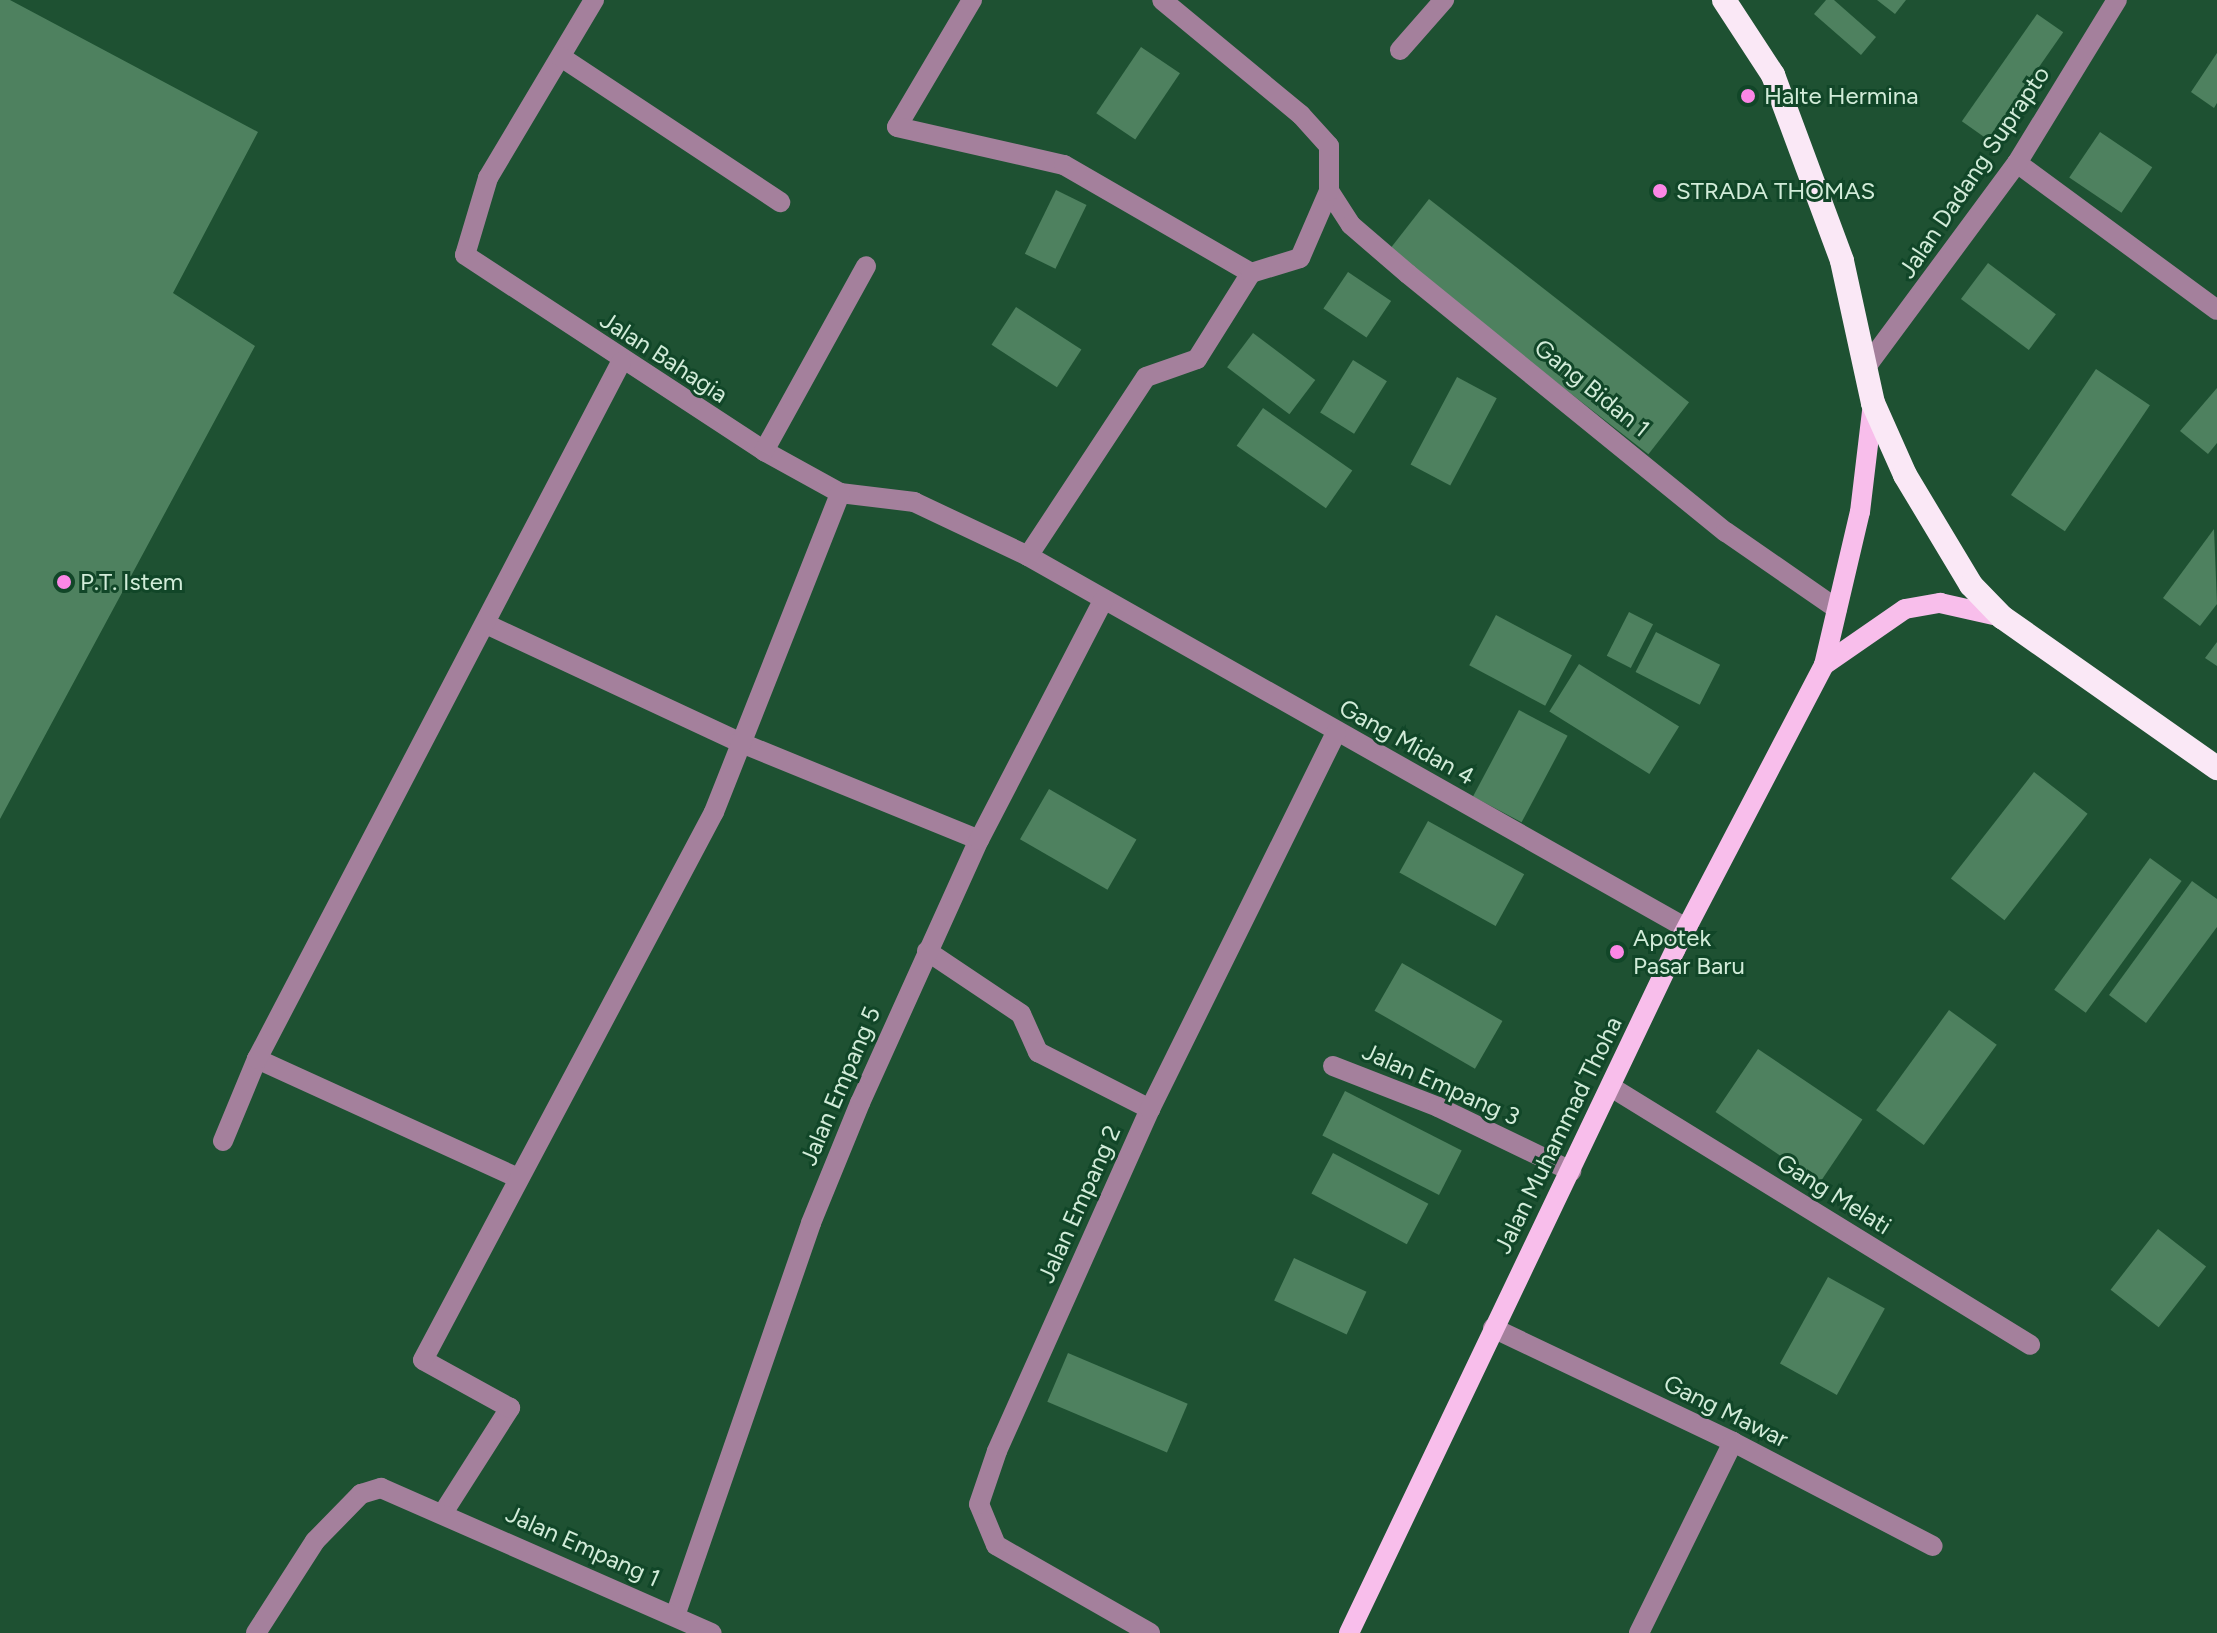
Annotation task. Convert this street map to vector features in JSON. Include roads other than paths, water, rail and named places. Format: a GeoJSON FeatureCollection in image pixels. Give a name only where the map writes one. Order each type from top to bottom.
{"type":"FeatureCollection","features":[{"type":"Feature","properties":{"kind":"highway"},"geometry":{"type":"LineString","coordinates":[[1724,0],[1773,75],[1842,261],[1873,403],[1905,475],[1971,585],[2002,617],[2217,768]]}},
{"type":"Feature","properties":{"kind":"main road","name":"Jalan Muhammad Thoha"},"geometry":{"type":"LineString","coordinates":[[1349,1633],[1686,928],[1824,665],[1867,472],[1873,403]]}},
{"type":"Feature","properties":{"kind":"main road","name":"Jalan Muhammad Thoha"},"geometry":{"type":"LineString","coordinates":[[1824,665],[1905,609],[1940,603],[2002,617]]}},
{"type":"Feature","properties":{"kind":"street","name":"Jalan Bahagia"},"geometry":{"type":"LineString","coordinates":[[594,0],[488,178],[465,255],[621,362],[764,451],[840,493],[914,502],[1028,556],[1104,599]]}},
{"type":"Feature","properties":{"kind":"street"},"geometry":{"type":"LineString","coordinates":[[972,0],[897,127],[1064,165],[1251,273]]}},
{"type":"Feature","properties":{"kind":"street"},"geometry":{"type":"LineString","coordinates":[[1028,556],[1146,377],[1197,359],[1251,273],[1300,258],[1329,191],[1329,146],[1301,115],[1162,0]]}},
{"type":"Feature","properties":{"kind":"street"},"geometry":{"type":"LineString","coordinates":[[1400,50],[1444,0]]}},
{"type":"Feature","properties":{"kind":"street","name":"Jalan Dadang Suprapto"},"geometry":{"type":"LineString","coordinates":[[1866,367],[2017,163],[2117,0]]}},
{"type":"Feature","properties":{"kind":"street"},"geometry":{"type":"LineString","coordinates":[[561,57],[780,202]]}},
{"type":"Feature","properties":{"kind":"street"},"geometry":{"type":"LineString","coordinates":[[2017,163],[2217,310]]}},
{"type":"Feature","properties":{"kind":"street","name":"Gang Bidan 1"},"geometry":{"type":"LineString","coordinates":[[1329,191],[1351,225],[1408,274],[1726,532],[1837,609]]}},
{"type":"Feature","properties":{"kind":"street"},"geometry":{"type":"LineString","coordinates":[[764,451],[866,266]]}},
{"type":"Feature","properties":{"kind":"street"},"geometry":{"type":"LineString","coordinates":[[223,1141],[257,1059],[621,362]]}},
{"type":"Feature","properties":{"kind":"street"},"geometry":{"type":"LineString","coordinates":[[437,1510],[510,1408],[423,1360],[516,1177],[714,812],[739,742],[840,493]]}},
{"type":"Feature","properties":{"kind":"street","name":"Gang Midan 4"},"geometry":{"type":"LineString","coordinates":[[1104,599],[1686,928]]}},
{"type":"Feature","properties":{"kind":"street","name":"Jalan Empang 5"},"geometry":{"type":"LineString","coordinates":[[675,1616],[811,1223],[927,951],[979,840],[1104,599]]}},
{"type":"Feature","properties":{"kind":"street"},"geometry":{"type":"LineString","coordinates":[[486,624],[739,742],[979,840]]}},
{"type":"Feature","properties":{"kind":"street","name":"Jalan Empang 2"},"geometry":{"type":"LineString","coordinates":[[1150,1633],[996,1545],[979,1504],[997,1451],[1150,1109],[1336,732]]}},
{"type":"Feature","properties":{"kind":"street"},"geometry":{"type":"LineString","coordinates":[[927,951],[1021,1014],[1038,1052],[1150,1109]]}},
{"type":"Feature","properties":{"kind":"street"},"geometry":{"type":"LineString","coordinates":[[257,1059],[516,1177]]}},
{"type":"Feature","properties":{"kind":"street","name":"Jalan Empang 3"},"geometry":{"type":"LineString","coordinates":[[1333,1066],[1438,1107],[1571,1171]]}},
{"type":"Feature","properties":{"kind":"street","name":"Gang Melati"},"geometry":{"type":"LineString","coordinates":[[1611,1087],[2030,1345]]}},
{"type":"Feature","properties":{"kind":"street","name":"Gang Mawar"},"geometry":{"type":"LineString","coordinates":[[1493,1328],[1733,1442],[1933,1546]]}},
{"type":"Feature","properties":{"kind":"street"},"geometry":{"type":"LineString","coordinates":[[1639,1633],[1733,1442]]}},
{"type":"Feature","properties":{"kind":"street","name":"Jalan Empang 1"},"geometry":{"type":"LineString","coordinates":[[256,1633],[315,1541],[361,1494],[381,1488],[712,1633]]}},
{"type":"Feature","properties":{"kind":"place","name":"Halte Hermina"},"geometry":{"type":"Point","coordinates":[1748,96]}},
{"type":"Feature","properties":{"kind":"place","name":"STRADA THOMAS"},"geometry":{"type":"Point","coordinates":[1660,191]}},
{"type":"Feature","properties":{"kind":"place","name":"P.T. Istem"},"geometry":{"type":"Point","coordinates":[64,582]}},
{"type":"Feature","properties":{"kind":"place","name":"Apotek Pasar Baru"},"geometry":{"type":"Point","coordinates":[1617,952]}}]}
